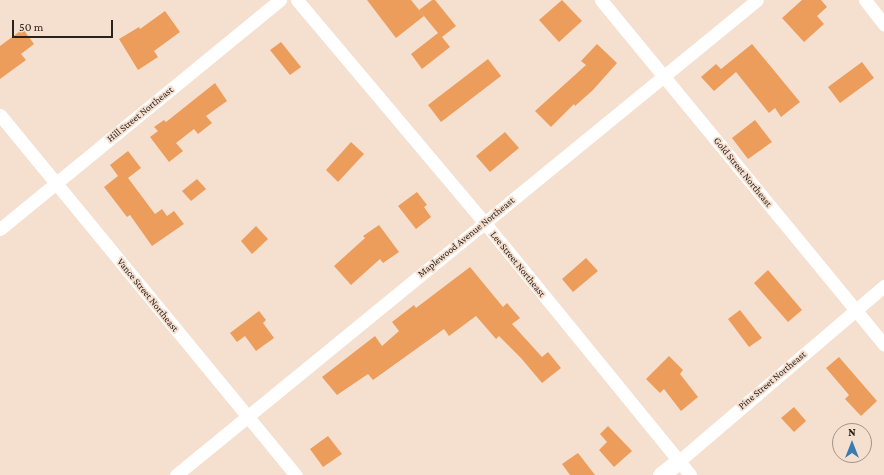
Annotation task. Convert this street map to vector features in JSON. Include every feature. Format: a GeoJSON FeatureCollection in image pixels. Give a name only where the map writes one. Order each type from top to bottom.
{"type":"FeatureCollection","features":[{"type":"Feature","properties":{"kind":"street","name":"Hill Street Northeast"},"geometry":{"type":"LineString","coordinates":[[0,228],[280,0]]}},
{"type":"Feature","properties":{"kind":"street","name":"Lee Street Northeast"},"geometry":{"type":"LineString","coordinates":[[297,0],[484,222],[690,475]]}},
{"type":"Feature","properties":{"kind":"street","name":"Gold Street Northeast"},"geometry":{"type":"LineString","coordinates":[[601,0],[884,345]]}},
{"type":"Feature","properties":{"kind":"street","name":"Maplewood Avenue Northeast"},"geometry":{"type":"LineString","coordinates":[[176,475],[246,415],[757,0]]}},
{"type":"Feature","properties":{"kind":"street"},"geometry":{"type":"LineString","coordinates":[[865,0],[884,24]]}},
{"type":"Feature","properties":{"kind":"street","name":"Vance Street Northeast"},"geometry":{"type":"LineString","coordinates":[[0,115],[296,475]]}},
{"type":"Feature","properties":{"kind":"street","name":"Pine Street Northeast"},"geometry":{"type":"LineString","coordinates":[[661,475],[884,286]]}},
{"type":"Feature","properties":{"kind":"building"},"geometry":{"type":"Polygon","coordinates":[[[367,0],[411,0],[424,16],[396,38],[367,0]]]}},
{"type":"Feature","properties":{"kind":"building"},"geometry":{"type":"Polygon","coordinates":[[[432,0],[435,0],[456,26],[442,37],[450,47],[422,69],[411,54],[438,33],[419,10],[432,0]]]}},
{"type":"Feature","properties":{"kind":"building"},"geometry":{"type":"Polygon","coordinates":[[[562,0],[582,21],[559,42],[539,20],[562,0]]]}},
{"type":"Feature","properties":{"kind":"building"},"geometry":{"type":"Polygon","coordinates":[[[802,0],[821,0],[827,7],[817,16],[824,24],[804,42],[782,18],[802,0]]]}},
{"type":"Feature","properties":{"kind":"building"},"geometry":{"type":"Polygon","coordinates":[[[165,11],[180,32],[154,51],[158,57],[138,70],[119,39],[139,27],[140,29],[165,11]]]}},
{"type":"Feature","properties":{"kind":"building"},"geometry":{"type":"Polygon","coordinates":[[[23,29],[34,44],[21,54],[26,60],[0,79],[0,46],[23,29]]]}},
{"type":"Feature","properties":{"kind":"building"},"geometry":{"type":"Polygon","coordinates":[[[281,42],[301,67],[290,75],[270,50],[281,42]]]}},
{"type":"Feature","properties":{"kind":"building"},"geometry":{"type":"Polygon","coordinates":[[[597,44],[617,63],[593,90],[575,106],[574,104],[551,127],[535,111],[586,65],[581,61],[597,44]]]}},
{"type":"Feature","properties":{"kind":"building"},"geometry":{"type":"Polygon","coordinates":[[[752,44],[800,102],[781,117],[775,108],[769,113],[736,72],[714,91],[701,77],[716,64],[721,69],[752,44]]]}},
{"type":"Feature","properties":{"kind":"building"},"geometry":{"type":"Polygon","coordinates":[[[488,59],[501,76],[441,122],[428,105],[488,59]]]}},
{"type":"Feature","properties":{"kind":"building"},"geometry":{"type":"Polygon","coordinates":[[[862,62],[874,78],[840,103],[828,87],[862,62]]]}},
{"type":"Feature","properties":{"kind":"building"},"geometry":{"type":"Polygon","coordinates":[[[215,83],[227,101],[206,116],[212,123],[198,134],[194,129],[176,143],[183,151],[169,162],[150,137],[158,131],[154,127],[164,120],[166,122],[215,83]]]}},
{"type":"Feature","properties":{"kind":"building"},"geometry":{"type":"Polygon","coordinates":[[[755,120],[772,142],[748,159],[732,138],[755,120]]]}},
{"type":"Feature","properties":{"kind":"building"},"geometry":{"type":"Polygon","coordinates":[[[505,132],[519,148],[490,172],[476,156],[505,132]]]}},
{"type":"Feature","properties":{"kind":"building"},"geometry":{"type":"Polygon","coordinates":[[[351,142],[364,154],[338,182],[326,170],[351,142]]]}},
{"type":"Feature","properties":{"kind":"building"},"geometry":{"type":"Polygon","coordinates":[[[128,151],[141,168],[128,178],[155,214],[162,209],[167,216],[174,211],[184,224],[152,246],[130,215],[127,217],[104,187],[118,176],[110,165],[128,151]]]}},
{"type":"Feature","properties":{"kind":"building"},"geometry":{"type":"Polygon","coordinates":[[[197,179],[206,189],[191,201],[182,191],[197,179]]]}},
{"type":"Feature","properties":{"kind":"building"},"geometry":{"type":"Polygon","coordinates":[[[417,192],[427,205],[424,207],[431,217],[416,229],[398,206],[417,192]]]}},
{"type":"Feature","properties":{"kind":"building"},"geometry":{"type":"Polygon","coordinates":[[[379,225],[399,252],[383,263],[380,259],[351,285],[334,266],[365,238],[363,236],[379,225]]]}},
{"type":"Feature","properties":{"kind":"building"},"geometry":{"type":"Polygon","coordinates":[[[256,226],[268,239],[252,254],[241,241],[256,226]]]}},
{"type":"Feature","properties":{"kind":"building"},"geometry":{"type":"Polygon","coordinates":[[[586,258],[598,271],[573,292],[562,279],[586,258]]]}},
{"type":"Feature","properties":{"kind":"building"},"geometry":{"type":"Polygon","coordinates":[[[470,267],[503,307],[507,303],[520,318],[512,324],[542,357],[548,352],[561,368],[542,383],[521,358],[499,336],[496,339],[476,316],[449,336],[444,329],[373,380],[368,374],[337,395],[322,377],[375,336],[382,346],[399,331],[392,322],[414,305],[416,308],[470,267]]]}},
{"type":"Feature","properties":{"kind":"building"},"geometry":{"type":"Polygon","coordinates":[[[768,270],[802,310],[788,322],[754,283],[768,270]]]}},
{"type":"Feature","properties":{"kind":"building"},"geometry":{"type":"Polygon","coordinates":[[[740,310],[762,338],[749,347],[728,319],[740,310]]]}},
{"type":"Feature","properties":{"kind":"building"},"geometry":{"type":"Polygon","coordinates":[[[259,311],[266,320],[263,323],[274,338],[256,351],[245,336],[237,342],[230,333],[259,311]]]}},
{"type":"Feature","properties":{"kind":"building"},"geometry":{"type":"Polygon","coordinates":[[[669,356],[683,370],[680,374],[698,397],[681,411],[664,389],[660,393],[646,379],[669,356]]]}},
{"type":"Feature","properties":{"kind":"building"},"geometry":{"type":"Polygon","coordinates":[[[839,357],[877,401],[861,416],[845,399],[849,395],[826,368],[839,357]]]}},
{"type":"Feature","properties":{"kind":"building"},"geometry":{"type":"Polygon","coordinates":[[[794,407],[806,421],[794,432],[781,418],[794,407]]]}},
{"type":"Feature","properties":{"kind":"building"},"geometry":{"type":"Polygon","coordinates":[[[608,426],[632,451],[614,467],[599,450],[607,442],[600,434],[608,426]]]}},
{"type":"Feature","properties":{"kind":"building"},"geometry":{"type":"Polygon","coordinates":[[[328,436],[342,454],[323,467],[310,449],[328,436]]]}},
{"type":"Feature","properties":{"kind":"building"},"geometry":{"type":"Polygon","coordinates":[[[578,453],[595,475],[570,475],[562,464],[578,453]]]}}]}
